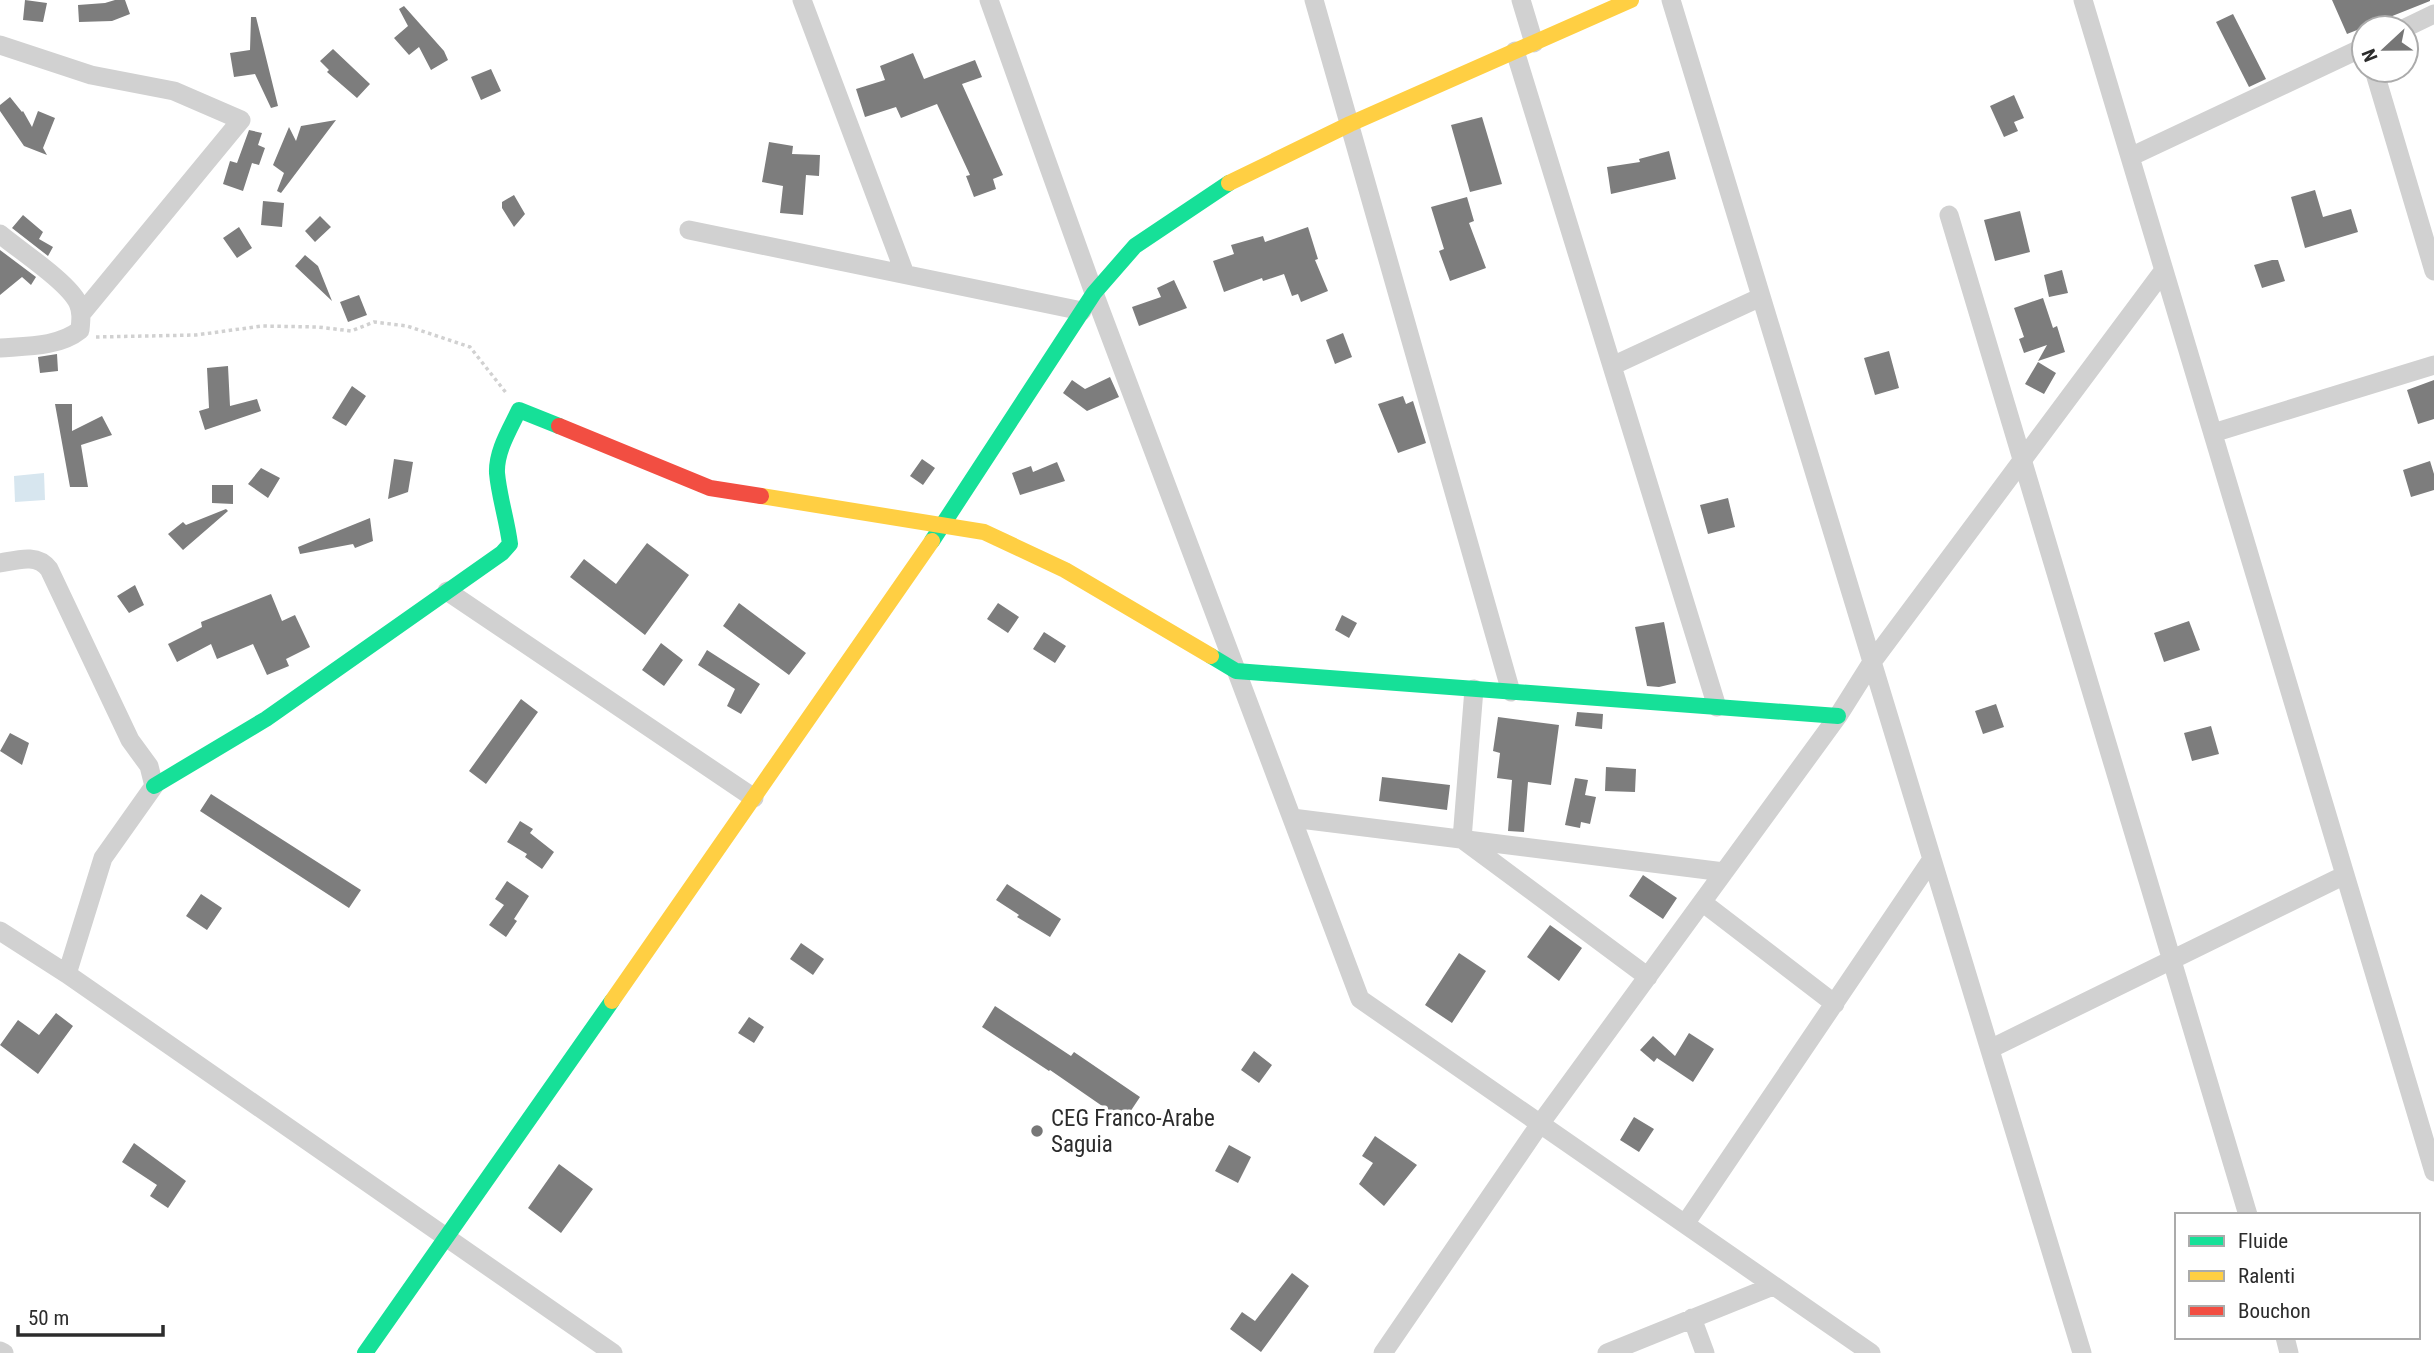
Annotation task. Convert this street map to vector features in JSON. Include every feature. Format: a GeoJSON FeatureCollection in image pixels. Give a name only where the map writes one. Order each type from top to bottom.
{"type":"FeatureCollection","features":[{"type":"Feature","properties":{"kind":"street"},"geometry":{"type":"LineString","coordinates":[[802,0],[905,274]]}},
{"type":"Feature","properties":{"kind":"street"},"geometry":{"type":"LineString","coordinates":[[989,0],[1094,293],[1360,999],[1871,1353]]}},
{"type":"Feature","properties":{"kind":"street"},"geometry":{"type":"LineString","coordinates":[[1314,0],[1511,692]]}},
{"type":"Feature","properties":{"kind":"street"},"geometry":{"type":"LineString","coordinates":[[1521,0],[1535,43]]}},
{"type":"Feature","properties":{"kind":"street"},"geometry":{"type":"LineString","coordinates":[[365,1353],[944,524],[1094,293],[1135,246],[1211,193],[1350,124],[1631,0]]}},
{"type":"Feature","properties":{"kind":"street"},"geometry":{"type":"LineString","coordinates":[[1671,0],[2082,1353]]}},
{"type":"Feature","properties":{"kind":"street"},"geometry":{"type":"LineString","coordinates":[[2083,0],[2434,1172]]}},
{"type":"Feature","properties":{"kind":"street"},"geometry":{"type":"LineString","coordinates":[[0,45],[91,75],[174,91],[241,120],[82,313]]}},
{"type":"Feature","properties":{"kind":"street"},"geometry":{"type":"LineString","coordinates":[[1515,51],[1717,707]]}},
{"type":"Feature","properties":{"kind":"street"},"geometry":{"type":"LineString","coordinates":[[2130,157],[2350,54]]}},
{"type":"Feature","properties":{"kind":"street"},"geometry":{"type":"LineString","coordinates":[[2378,84],[2434,271]]}},
{"type":"Feature","properties":{"kind":"street"},"geometry":{"type":"LineString","coordinates":[[1949,215],[2247,1213]]}},
{"type":"Feature","properties":{"kind":"street"},"geometry":{"type":"LineString","coordinates":[[689,230],[1082,311]]}},
{"type":"Feature","properties":{"kind":"street"},"geometry":{"type":"LineString","coordinates":[[0,234],[61,284],[77,300],[82,313],[80,330],[71,337],[41,345],[0,348]]}},
{"type":"Feature","properties":{"kind":"street"},"geometry":{"type":"LineString","coordinates":[[1383,1353],[1540,1124],[1838,716],[1872,662],[2164,270]]}},
{"type":"Feature","properties":{"kind":"street"},"geometry":{"type":"LineString","coordinates":[[1612,366],[1761,297]]}},
{"type":"Feature","properties":{"kind":"street"},"geometry":{"type":"LineString","coordinates":[[2213,433],[2434,365]]}},
{"type":"Feature","properties":{"kind":"street"},"geometry":{"type":"LineString","coordinates":[[67,974],[103,858],[154,786],[277,712],[502,554],[510,544],[497,463],[499,452],[519,410],[710,488],[984,532],[1055,565],[1236,671],[1838,716]]}},
{"type":"Feature","properties":{"kind":"street"},"geometry":{"type":"LineString","coordinates":[[0,563],[32,559],[43,561],[49,569],[130,740],[149,765],[154,786]]}},
{"type":"Feature","properties":{"kind":"street"},"geometry":{"type":"LineString","coordinates":[[447,591],[754,798]]}},
{"type":"Feature","properties":{"kind":"street"},"geometry":{"type":"LineString","coordinates":[[1462,839],[1474,689]]}},
{"type":"Feature","properties":{"kind":"street"},"geometry":{"type":"LineString","coordinates":[[1292,818],[1724,872]]}},
{"type":"Feature","properties":{"kind":"street"},"geometry":{"type":"LineString","coordinates":[[1462,839],[1648,977]]}},
{"type":"Feature","properties":{"kind":"street"},"geometry":{"type":"LineString","coordinates":[[1685,1224],[1932,859]]}},
{"type":"Feature","properties":{"kind":"street"},"geometry":{"type":"LineString","coordinates":[[1990,1049],[2345,875]]}},
{"type":"Feature","properties":{"kind":"street"},"geometry":{"type":"LineString","coordinates":[[1702,902],[1835,1004]]}},
{"type":"Feature","properties":{"kind":"street"},"geometry":{"type":"LineString","coordinates":[[0,931],[67,974],[613,1353]]}},
{"type":"Feature","properties":{"kind":"street"},"geometry":{"type":"LineString","coordinates":[[1607,1353],[1773,1286]]}},
{"type":"Feature","properties":{"kind":"street"},"geometry":{"type":"LineString","coordinates":[[1692,1318],[1705,1353]]}},
{"type":"Feature","properties":{"kind":"path"},"geometry":{"type":"LineString","coordinates":[[71,337],[196,335],[262,326],[318,327],[351,331],[374,322],[407,326],[470,347],[519,410]]}},
{"type":"Feature","properties":{"kind":"shaded area"},"geometry":{"type":"Polygon","coordinates":[[[44,473],[45,500],[15,502],[14,476],[44,473]]]}},
{"type":"Feature","properties":{"kind":"building"},"geometry":{"type":"Polygon","coordinates":[[[25,0],[47,3],[43,22],[23,20],[25,0]]]}},
{"type":"Feature","properties":{"kind":"building"},"geometry":{"type":"Polygon","coordinates":[[[125,0],[130,14],[112,21],[79,22],[78,5],[125,0]]]}},
{"type":"Feature","properties":{"kind":"building"},"geometry":{"type":"Polygon","coordinates":[[[2332,0],[2430,0],[2397,14],[2350,14],[2350,33],[2347,34],[2332,0]]]}},
{"type":"Feature","properties":{"kind":"building"},"geometry":{"type":"Polygon","coordinates":[[[404,6],[444,51],[448,60],[431,70],[419,47],[409,55],[394,38],[408,26],[399,9],[404,6]]]}},
{"type":"Feature","properties":{"kind":"building"},"geometry":{"type":"Polygon","coordinates":[[[2233,14],[2266,79],[2249,87],[2216,22],[2233,14]]]}},
{"type":"Feature","properties":{"kind":"building"},"geometry":{"type":"Polygon","coordinates":[[[251,17],[256,17],[278,106],[271,108],[255,74],[234,77],[230,53],[250,50],[251,17]]]}},
{"type":"Feature","properties":{"kind":"building"},"geometry":{"type":"Polygon","coordinates":[[[333,49],[370,84],[357,98],[327,72],[329,70],[320,61],[333,49]]]}},
{"type":"Feature","properties":{"kind":"building"},"geometry":{"type":"Polygon","coordinates":[[[913,53],[924,79],[975,60],[982,77],[962,84],[1003,175],[993,179],[996,189],[974,197],[966,176],[970,175],[937,104],[901,118],[896,107],[865,117],[856,89],[885,80],[880,66],[913,53]]]}},
{"type":"Feature","properties":{"kind":"building"},"geometry":{"type":"Polygon","coordinates":[[[491,69],[501,91],[481,100],[471,77],[491,69]]]}},
{"type":"Feature","properties":{"kind":"building"},"geometry":{"type":"Polygon","coordinates":[[[2014,95],[2024,118],[2014,122],[2018,131],[2004,137],[1990,106],[2014,95]]]}},
{"type":"Feature","properties":{"kind":"building"},"geometry":{"type":"Polygon","coordinates":[[[10,97],[23,111],[32,127],[38,111],[55,118],[43,148],[47,155],[24,146],[0,111],[0,105],[10,97]]]}},
{"type":"Feature","properties":{"kind":"building"},"geometry":{"type":"Polygon","coordinates":[[[1482,117],[1502,184],[1470,192],[1451,125],[1482,117]]]}},
{"type":"Feature","properties":{"kind":"building"},"geometry":{"type":"Polygon","coordinates":[[[336,120],[281,193],[277,191],[284,173],[273,165],[289,127],[296,141],[301,126],[336,120]]]}},
{"type":"Feature","properties":{"kind":"building"},"geometry":{"type":"Polygon","coordinates":[[[249,130],[262,133],[258,145],[265,148],[259,165],[252,163],[243,191],[223,184],[230,161],[237,163],[249,130]]]}},
{"type":"Feature","properties":{"kind":"building"},"geometry":{"type":"Polygon","coordinates":[[[769,142],[793,146],[792,154],[820,155],[819,176],[806,175],[803,215],[780,213],[783,186],[762,182],[769,142]]]}},
{"type":"Feature","properties":{"kind":"building"},"geometry":{"type":"Polygon","coordinates":[[[1669,151],[1676,179],[1611,194],[1607,167],[1640,162],[1639,159],[1669,151]]]}},
{"type":"Feature","properties":{"kind":"building"},"geometry":{"type":"Polygon","coordinates":[[[2315,190],[2323,217],[2351,209],[2358,232],[2305,248],[2291,197],[2315,190]]]}},
{"type":"Feature","properties":{"kind":"building"},"geometry":{"type":"Polygon","coordinates":[[[514,195],[525,214],[514,227],[502,208],[502,202],[514,195]]]}},
{"type":"Feature","properties":{"kind":"building"},"geometry":{"type":"Polygon","coordinates":[[[1467,197],[1474,221],[1469,223],[1486,268],[1450,281],[1439,251],[1444,249],[1431,207],[1467,197]]]}},
{"type":"Feature","properties":{"kind":"building"},"geometry":{"type":"Polygon","coordinates":[[[263,201],[284,203],[282,227],[261,225],[263,201]]]}},
{"type":"Feature","properties":{"kind":"building"},"geometry":{"type":"Polygon","coordinates":[[[2020,211],[2030,252],[1995,261],[1984,220],[2020,211]]]}},
{"type":"Feature","properties":{"kind":"building"},"geometry":{"type":"Polygon","coordinates":[[[23,215],[43,232],[39,239],[53,247],[48,256],[12,228],[23,215]]]}},
{"type":"Feature","properties":{"kind":"building"},"geometry":{"type":"Polygon","coordinates":[[[320,216],[331,227],[315,242],[305,231],[320,216]]]}},
{"type":"Feature","properties":{"kind":"building"},"geometry":{"type":"Polygon","coordinates":[[[239,227],[252,248],[237,258],[223,238],[239,227]]]}},
{"type":"Feature","properties":{"kind":"building"},"geometry":{"type":"Polygon","coordinates":[[[1308,227],[1318,259],[1315,260],[1328,291],[1301,302],[1298,294],[1292,296],[1284,274],[1263,281],[1262,278],[1224,292],[1213,261],[1234,254],[1231,245],[1263,236],[1265,242],[1308,227]]]}},
{"type":"Feature","properties":{"kind":"building"},"geometry":{"type":"Polygon","coordinates":[[[0,250],[36,277],[31,285],[22,277],[0,295],[0,250]]]}},
{"type":"Feature","properties":{"kind":"building"},"geometry":{"type":"Polygon","coordinates":[[[305,255],[318,266],[332,301],[295,266],[305,255]]]}},
{"type":"Feature","properties":{"kind":"building"},"geometry":{"type":"Polygon","coordinates":[[[2278,260],[2285,281],[2262,288],[2254,265],[2278,260]]]}},
{"type":"Feature","properties":{"kind":"building"},"geometry":{"type":"Polygon","coordinates":[[[2062,270],[2068,293],[2049,297],[2044,275],[2062,270]]]}},
{"type":"Feature","properties":{"kind":"building"},"geometry":{"type":"Polygon","coordinates":[[[1174,280],[1187,308],[1139,326],[1132,307],[1161,297],[1157,288],[1174,280]]]}},
{"type":"Feature","properties":{"kind":"building"},"geometry":{"type":"Polygon","coordinates":[[[359,295],[367,315],[348,322],[340,302],[359,295]]]}},
{"type":"Feature","properties":{"kind":"building"},"geometry":{"type":"Polygon","coordinates":[[[2043,298],[2053,328],[2057,326],[2065,352],[2038,361],[2047,345],[2024,353],[2019,339],[2024,337],[2014,308],[2043,298]]]}},
{"type":"Feature","properties":{"kind":"building"},"geometry":{"type":"Polygon","coordinates":[[[1343,333],[1352,357],[1335,364],[1326,340],[1343,333]]]}},
{"type":"Feature","properties":{"kind":"building"},"geometry":{"type":"Polygon","coordinates":[[[1889,351],[1899,388],[1875,395],[1864,358],[1889,351]]]}},
{"type":"Feature","properties":{"kind":"building"},"geometry":{"type":"Polygon","coordinates":[[[57,354],[58,371],[40,373],[38,357],[57,354]]]}},
{"type":"Feature","properties":{"kind":"building"},"geometry":{"type":"Polygon","coordinates":[[[2038,362],[2056,373],[2044,394],[2025,384],[2038,362]]]}},
{"type":"Feature","properties":{"kind":"building"},"geometry":{"type":"Polygon","coordinates":[[[228,366],[230,406],[257,399],[261,411],[205,430],[199,411],[209,408],[207,368],[228,366]]]}},
{"type":"Feature","properties":{"kind":"building"},"geometry":{"type":"Polygon","coordinates":[[[1110,377],[1119,397],[1087,411],[1063,393],[1072,380],[1085,389],[1110,377]]]}},
{"type":"Feature","properties":{"kind":"building"},"geometry":{"type":"Polygon","coordinates":[[[2434,380],[2434,419],[2418,424],[2407,390],[2434,380]]]}},
{"type":"Feature","properties":{"kind":"building"},"geometry":{"type":"Polygon","coordinates":[[[352,386],[366,396],[346,426],[332,418],[352,386]]]}},
{"type":"Feature","properties":{"kind":"building"},"geometry":{"type":"Polygon","coordinates":[[[1403,396],[1406,404],[1413,401],[1426,443],[1398,453],[1378,404],[1403,396]]]}},
{"type":"Feature","properties":{"kind":"building"},"geometry":{"type":"Polygon","coordinates":[[[55,404],[72,404],[72,431],[102,416],[112,435],[81,445],[88,487],[70,487],[55,404]]]}},
{"type":"Feature","properties":{"kind":"building"},"geometry":{"type":"Polygon","coordinates":[[[394,459],[413,462],[408,492],[388,499],[394,459]]]}},
{"type":"Feature","properties":{"kind":"building"},"geometry":{"type":"Polygon","coordinates":[[[922,459],[935,468],[923,485],[910,476],[922,459]]]}},
{"type":"Feature","properties":{"kind":"building"},"geometry":{"type":"Polygon","coordinates":[[[2430,461],[2434,474],[2434,490],[2411,497],[2403,470],[2430,461]]]}},
{"type":"Feature","properties":{"kind":"building"},"geometry":{"type":"Polygon","coordinates":[[[1057,462],[1065,481],[1020,495],[1012,473],[1031,466],[1033,472],[1057,462]]]}},
{"type":"Feature","properties":{"kind":"building"},"geometry":{"type":"Polygon","coordinates":[[[261,468],[280,478],[268,498],[248,484],[261,468]]]}},
{"type":"Feature","properties":{"kind":"building"},"geometry":{"type":"Polygon","coordinates":[[[212,485],[233,485],[233,504],[212,503],[212,485]]]}},
{"type":"Feature","properties":{"kind":"building"},"geometry":{"type":"Polygon","coordinates":[[[1728,498],[1735,527],[1708,534],[1700,505],[1728,498]]]}},
{"type":"Feature","properties":{"kind":"building"},"geometry":{"type":"Polygon","coordinates":[[[226,509],[228,511],[183,550],[168,534],[183,522],[186,525],[226,509]]]}},
{"type":"Feature","properties":{"kind":"building"},"geometry":{"type":"Polygon","coordinates":[[[370,518],[373,541],[355,548],[353,544],[300,554],[298,547],[370,518]]]}},
{"type":"Feature","properties":{"kind":"building"},"geometry":{"type":"Polygon","coordinates":[[[647,543],[689,575],[645,635],[570,577],[584,559],[616,584],[647,543]]]}},
{"type":"Feature","properties":{"kind":"building"},"geometry":{"type":"Polygon","coordinates":[[[135,585],[144,605],[129,613],[117,596],[135,585]]]}},
{"type":"Feature","properties":{"kind":"building"},"geometry":{"type":"Polygon","coordinates":[[[271,594],[282,621],[295,615],[310,647],[286,659],[289,666],[267,675],[253,644],[217,659],[211,644],[177,662],[168,644],[202,627],[201,622],[271,594]]]}},
{"type":"Feature","properties":{"kind":"building"},"geometry":{"type":"Polygon","coordinates":[[[739,603],[806,653],[789,675],[723,626],[739,603]]]}},
{"type":"Feature","properties":{"kind":"building"},"geometry":{"type":"Polygon","coordinates":[[[998,603],[1019,617],[1008,633],[987,619],[998,603]]]}},
{"type":"Feature","properties":{"kind":"building"},"geometry":{"type":"Polygon","coordinates":[[[1342,615],[1357,623],[1349,638],[1335,630],[1342,615]]]}},
{"type":"Feature","properties":{"kind":"building"},"geometry":{"type":"Polygon","coordinates":[[[2189,621],[2200,650],[2164,662],[2154,633],[2189,621]]]}},
{"type":"Feature","properties":{"kind":"building"},"geometry":{"type":"Polygon","coordinates":[[[1664,622],[1676,683],[1659,687],[1647,686],[1635,627],[1664,622]]]}},
{"type":"Feature","properties":{"kind":"building"},"geometry":{"type":"Polygon","coordinates":[[[1044,632],[1066,646],[1055,663],[1033,649],[1044,632]]]}},
{"type":"Feature","properties":{"kind":"building"},"geometry":{"type":"Polygon","coordinates":[[[661,643],[683,660],[664,686],[642,670],[661,643]]]}},
{"type":"Feature","properties":{"kind":"building"},"geometry":{"type":"Polygon","coordinates":[[[707,650],[760,684],[741,714],[727,706],[735,689],[698,665],[707,650]]]}},
{"type":"Feature","properties":{"kind":"building"},"geometry":{"type":"Polygon","coordinates":[[[521,699],[538,712],[486,784],[469,771],[521,699]]]}},
{"type":"Feature","properties":{"kind":"building"},"geometry":{"type":"Polygon","coordinates":[[[1996,704],[2004,727],[1983,734],[1975,711],[1996,704]]]}},
{"type":"Feature","properties":{"kind":"building"},"geometry":{"type":"Polygon","coordinates":[[[1577,712],[1603,714],[1602,729],[1575,726],[1577,712]]]}},
{"type":"Feature","properties":{"kind":"building"},"geometry":{"type":"Polygon","coordinates":[[[1498,717],[1559,725],[1551,785],[1528,782],[1524,832],[1508,831],[1512,780],[1497,778],[1500,753],[1493,751],[1498,717]]]}},
{"type":"Feature","properties":{"kind":"building"},"geometry":{"type":"Polygon","coordinates":[[[2211,726],[2219,754],[2192,761],[2184,733],[2211,726]]]}},
{"type":"Feature","properties":{"kind":"building"},"geometry":{"type":"Polygon","coordinates":[[[10,733],[29,743],[22,765],[0,751],[10,733]]]}},
{"type":"Feature","properties":{"kind":"building"},"geometry":{"type":"Polygon","coordinates":[[[1606,767],[1636,769],[1635,792],[1605,791],[1606,767]]]}},
{"type":"Feature","properties":{"kind":"building"},"geometry":{"type":"Polygon","coordinates":[[[1382,777],[1450,785],[1447,810],[1379,801],[1382,777]]]}},
{"type":"Feature","properties":{"kind":"building"},"geometry":{"type":"Polygon","coordinates":[[[1575,778],[1588,780],[1585,795],[1596,797],[1590,824],[1581,822],[1580,828],[1565,825],[1575,778]]]}},
{"type":"Feature","properties":{"kind":"building"},"geometry":{"type":"Polygon","coordinates":[[[211,794],[361,890],[349,908],[200,811],[211,794]]]}},
{"type":"Feature","properties":{"kind":"building"},"geometry":{"type":"Polygon","coordinates":[[[520,821],[533,829],[530,833],[554,852],[542,869],[525,857],[527,854],[507,842],[520,821]]]}},
{"type":"Feature","properties":{"kind":"building"},"geometry":{"type":"Polygon","coordinates":[[[1643,875],[1677,898],[1663,919],[1629,896],[1643,875]]]}},
{"type":"Feature","properties":{"kind":"building"},"geometry":{"type":"Polygon","coordinates":[[[507,881],[529,896],[506,937],[489,925],[504,905],[495,899],[507,881]]]}},
{"type":"Feature","properties":{"kind":"building"},"geometry":{"type":"Polygon","coordinates":[[[1007,884],[1061,919],[1050,937],[1017,917],[1019,915],[996,900],[1007,884]]]}},
{"type":"Feature","properties":{"kind":"building"},"geometry":{"type":"Polygon","coordinates":[[[201,894],[222,908],[207,930],[186,916],[201,894]]]}},
{"type":"Feature","properties":{"kind":"building"},"geometry":{"type":"Polygon","coordinates":[[[1550,925],[1582,948],[1559,981],[1527,957],[1550,925]]]}},
{"type":"Feature","properties":{"kind":"building"},"geometry":{"type":"Polygon","coordinates":[[[801,943],[824,959],[813,975],[790,959],[801,943]]]}},
{"type":"Feature","properties":{"kind":"building"},"geometry":{"type":"Polygon","coordinates":[[[1459,953],[1486,971],[1452,1023],[1425,1005],[1459,953]]]}},
{"type":"Feature","properties":{"kind":"building"},"geometry":{"type":"Polygon","coordinates":[[[995,1006],[1071,1056],[1074,1052],[1140,1097],[1124,1121],[982,1027],[995,1006]]]}},
{"type":"Feature","properties":{"kind":"building"},"geometry":{"type":"Polygon","coordinates":[[[56,1013],[73,1026],[38,1074],[0,1045],[18,1020],[39,1035],[56,1013]]]}},
{"type":"Feature","properties":{"kind":"building"},"geometry":{"type":"Polygon","coordinates":[[[749,1017],[764,1027],[754,1043],[738,1033],[749,1017]]]}},
{"type":"Feature","properties":{"kind":"building"},"geometry":{"type":"Polygon","coordinates":[[[1689,1033],[1714,1049],[1693,1082],[1657,1058],[1654,1062],[1640,1050],[1653,1036],[1675,1056],[1689,1033]]]}},
{"type":"Feature","properties":{"kind":"building"},"geometry":{"type":"Polygon","coordinates":[[[1254,1051],[1272,1065],[1259,1083],[1241,1070],[1254,1051]]]}},
{"type":"Feature","properties":{"kind":"building"},"geometry":{"type":"Polygon","coordinates":[[[1634,1117],[1654,1129],[1639,1152],[1620,1140],[1634,1117]]]}},
{"type":"Feature","properties":{"kind":"building"},"geometry":{"type":"Polygon","coordinates":[[[1375,1136],[1417,1165],[1384,1206],[1359,1184],[1373,1163],[1362,1156],[1375,1136]]]}},
{"type":"Feature","properties":{"kind":"building"},"geometry":{"type":"Polygon","coordinates":[[[134,1143],[186,1181],[168,1208],[150,1196],[157,1185],[122,1162],[134,1143]]]}},
{"type":"Feature","properties":{"kind":"building"},"geometry":{"type":"Polygon","coordinates":[[[1229,1145],[1251,1157],[1238,1183],[1215,1171],[1229,1145]]]}},
{"type":"Feature","properties":{"kind":"building"},"geometry":{"type":"Polygon","coordinates":[[[559,1164],[593,1189],[561,1233],[528,1208],[559,1164]]]}},
{"type":"Feature","properties":{"kind":"building"},"geometry":{"type":"Polygon","coordinates":[[[1292,1273],[1309,1286],[1261,1352],[1230,1329],[1242,1312],[1255,1321],[1292,1273]]]}},
{"type":"Feature","properties":{"kind":"traffic: fast"},"geometry":{"type":"LineString","coordinates":[[932,541],[1094,293],[1135,246],[1229,183]]}},
{"type":"Feature","properties":{"kind":"traffic: fast"},"geometry":{"type":"LineString","coordinates":[[154,786],[266,719],[502,553],[510,544],[497,473],[504,440],[519,410],[559,426]]}},
{"type":"Feature","properties":{"kind":"traffic: fast"},"geometry":{"type":"LineString","coordinates":[[1211,656],[1236,671],[1838,716]]}},
{"type":"Feature","properties":{"kind":"traffic: fast"},"geometry":{"type":"LineString","coordinates":[[365,1353],[612,1001]]}},
{"type":"Feature","properties":{"kind":"traffic: slow"},"geometry":{"type":"LineString","coordinates":[[1229,183],[1350,124],[1631,0]]}},
{"type":"Feature","properties":{"kind":"traffic: slow"},"geometry":{"type":"LineString","coordinates":[[761,496],[984,532],[1065,570],[1211,656]]}},
{"type":"Feature","properties":{"kind":"traffic: slow"},"geometry":{"type":"LineString","coordinates":[[612,1001],[932,541]]}},
{"type":"Feature","properties":{"kind":"traffic: jam"},"geometry":{"type":"LineString","coordinates":[[559,426],[710,488],[761,496]]}},
{"type":"Feature","properties":{"kind":"place","name":"CEG Franco-Arabe Saguia"},"geometry":{"type":"Point","coordinates":[1037,1131]}}]}
